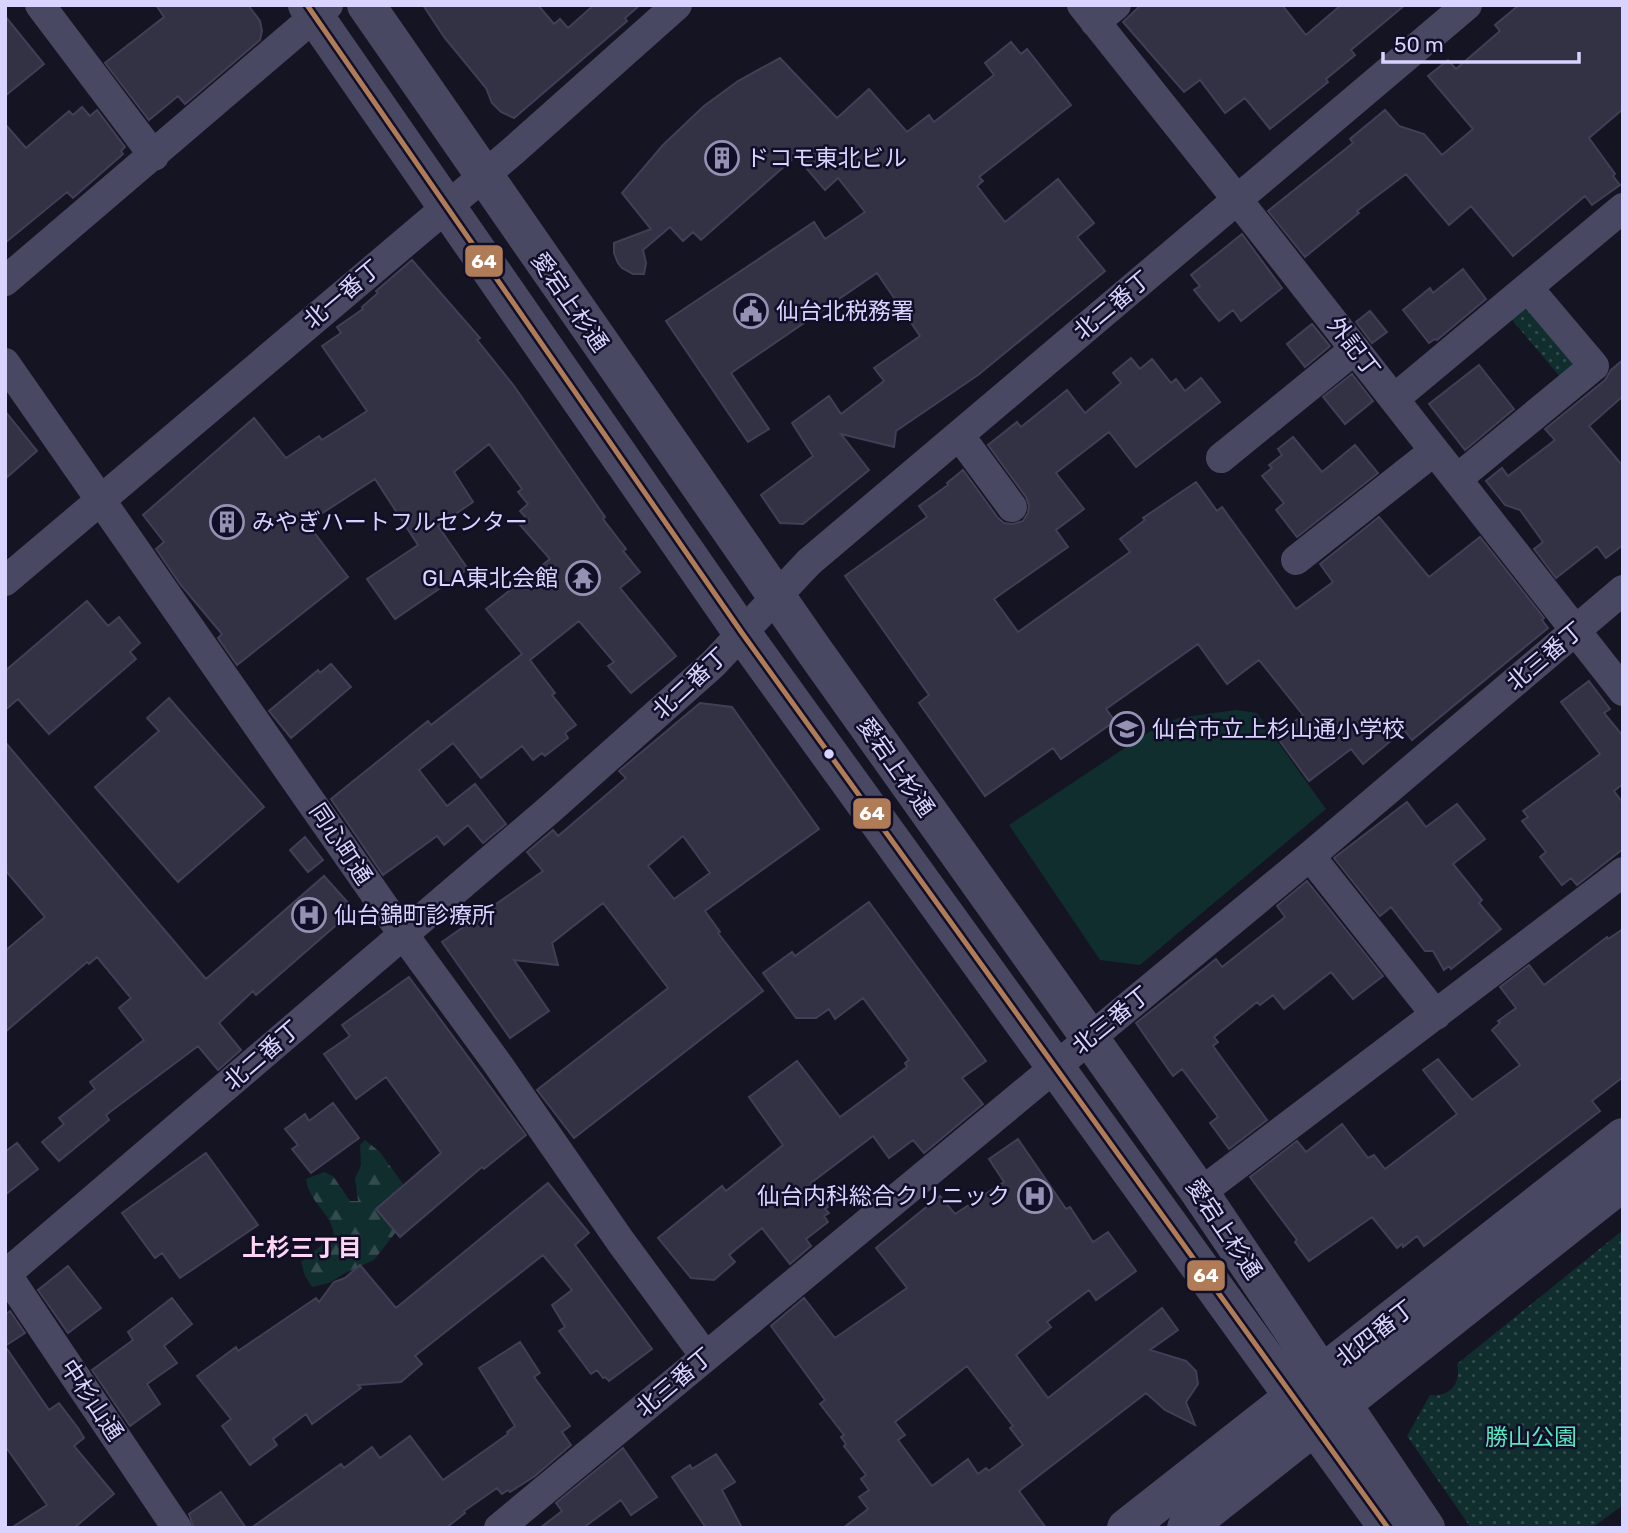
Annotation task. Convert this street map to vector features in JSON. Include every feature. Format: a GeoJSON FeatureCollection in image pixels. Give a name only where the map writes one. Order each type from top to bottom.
{"type":"FeatureCollection","features":[{"type":"Feature","properties":{"kind":"street"},"geometry":{"type":"LineString","coordinates":[[40,5],[154,156]]}},
{"type":"Feature","properties":{"kind":"street","name":"愛宕上杉通"},"geometry":{"type":"LineString","coordinates":[[366,5],[776,597],[1200,1193],[1388,1528]]}},
{"type":"Feature","properties":{"kind":"street","name":"北一番丁"},"geometry":{"type":"LineString","coordinates":[[5,581],[483,176],[677,5]]}},
{"type":"Feature","properties":{"kind":"street","name":"北二番丁"},"geometry":{"type":"LineString","coordinates":[[6,1274],[548,810],[713,664],[809,562],[1467,5]]}},
{"type":"Feature","properties":{"kind":"street"},"geometry":{"type":"LineString","coordinates":[[5,281],[154,156],[316,9]]}},
{"type":"Feature","properties":{"kind":"street","name":"愛宕上杉通"},"geometry":{"type":"LineString","coordinates":[[316,9],[447,206],[742,633],[1055,1065],[1318,1400],[1426,1528]]}},
{"type":"Feature","properties":{"kind":"street","name":"外記丁"},"geometry":{"type":"LineString","coordinates":[[1097,11],[1237,200],[1623,691]]}},
{"type":"Feature","properties":{"kind":"street"},"geometry":{"type":"LineString","coordinates":[[1394,399],[1623,208]]}},
{"type":"Feature","properties":{"kind":"street"},"geometry":{"type":"LineString","coordinates":[[1457,479],[1602,359],[1528,288]]}},
{"type":"Feature","properties":{"kind":"street"},"geometry":{"type":"LineString","coordinates":[[1221,458],[1355,349]]}},
{"type":"Feature","properties":{"kind":"street","name":"同心町通"},"geometry":{"type":"LineString","coordinates":[[5,363],[403,934],[705,1356]]}},
{"type":"Feature","properties":{"kind":"street"},"geometry":{"type":"LineString","coordinates":[[959,435],[1012,507]]}},
{"type":"Feature","properties":{"kind":"street"},"geometry":{"type":"LineString","coordinates":[[1296,560],[1434,450]]}},
{"type":"Feature","properties":{"kind":"street","name":"北三番丁"},"geometry":{"type":"LineString","coordinates":[[499,1528],[1310,856],[1623,590]]}},
{"type":"Feature","properties":{"kind":"street"},"geometry":{"type":"LineString","coordinates":[[1310,856],[1436,1015]]}},
{"type":"Feature","properties":{"kind":"street"},"geometry":{"type":"LineString","coordinates":[[1200,1193],[1623,872]]}},
{"type":"Feature","properties":{"kind":"street","name":"北四番丁"},"geometry":{"type":"LineString","coordinates":[[1185,1528],[1318,1400],[1623,1137]]}},
{"type":"Feature","properties":{"kind":"street","name":"北四番丁"},"geometry":{"type":"LineString","coordinates":[[1126,1528],[1318,1400],[1623,1182]]}},
{"type":"Feature","properties":{"kind":"street","name":"中杉山通"},"geometry":{"type":"LineString","coordinates":[[6,1274],[177,1528]]}},
{"type":"Feature","properties":{"kind":"green space"},"geometry":{"type":"Polygon","coordinates":[[[1517,308],[1531,309],[1583,369],[1566,384],[1508,315],[1517,308]]]}},
{"type":"Feature","properties":{"kind":"green space"},"geometry":{"type":"Polygon","coordinates":[[[1236,710],[1257,713],[1326,809],[1140,965],[1100,960],[1009,825],[1149,732],[1178,718],[1236,710]]]}},
{"type":"Feature","properties":{"kind":"green space"},"geometry":{"type":"Polygon","coordinates":[[[365,1140],[380,1152],[403,1184],[385,1201],[380,1210],[396,1232],[374,1260],[329,1283],[312,1287],[301,1262],[334,1235],[329,1220],[311,1195],[306,1179],[324,1172],[333,1176],[350,1201],[358,1201],[355,1178],[361,1166],[360,1145],[365,1140]]]}},
{"type":"Feature","properties":{"kind":"green space","name":"勝山公園"},"geometry":{"type":"Polygon","coordinates":[[[1623,1230],[1623,1505],[1592,1528],[1471,1528],[1407,1436],[1430,1395],[1448,1392],[1456,1383],[1457,1364],[1623,1230]]]}},
{"type":"Feature","properties":{"kind":"building"},"geometry":{"type":"Polygon","coordinates":[[[156,5],[248,5],[260,21],[262,31],[260,40],[185,104],[178,96],[149,120],[105,63],[164,17],[156,5]]]}},
{"type":"Feature","properties":{"kind":"building"},"geometry":{"type":"Polygon","coordinates":[[[423,5],[538,5],[554,24],[560,19],[568,28],[594,5],[640,5],[625,18],[627,21],[514,118],[501,112],[492,103],[486,88],[444,37],[423,5]]]}},
{"type":"Feature","properties":{"kind":"building"},"geometry":{"type":"Polygon","coordinates":[[[1141,5],[1282,5],[1306,35],[1341,5],[1405,5],[1351,50],[1355,55],[1326,79],[1328,82],[1270,129],[1245,98],[1225,113],[1200,80],[1184,92],[1123,22],[1141,5]]]}},
{"type":"Feature","properties":{"kind":"building"},"geometry":{"type":"Polygon","coordinates":[[[1519,5],[1623,5],[1623,109],[1589,138],[1620,185],[1592,205],[1585,196],[1513,256],[1471,206],[1449,225],[1406,174],[1357,211],[1359,213],[1305,257],[1268,211],[1353,143],[1350,139],[1385,110],[1399,126],[1424,134],[1442,155],[1473,129],[1428,76],[1448,60],[1456,69],[1500,31],[1495,25],[1519,5]]]}},
{"type":"Feature","properties":{"kind":"building"},"geometry":{"type":"Polygon","coordinates":[[[5,16],[44,64],[5,96],[5,16]]]}},
{"type":"Feature","properties":{"kind":"building"},"geometry":{"type":"Polygon","coordinates":[[[1011,42],[1021,54],[1027,49],[1071,105],[979,177],[983,181],[977,186],[1005,222],[1058,179],[1094,223],[1077,237],[1105,271],[978,375],[896,431],[894,447],[841,434],[869,470],[803,524],[780,523],[761,495],[813,456],[792,423],[829,396],[841,414],[884,381],[874,368],[920,336],[877,273],[731,373],[769,429],[748,442],[666,321],[814,222],[825,239],[865,212],[838,178],[825,190],[796,156],[701,240],[693,232],[683,241],[670,227],[643,250],[646,263],[644,274],[633,274],[618,263],[614,243],[651,229],[622,193],[663,145],[704,106],[738,81],[780,58],[837,118],[869,89],[907,132],[929,115],[934,122],[994,75],[985,63],[1011,42]]]}},
{"type":"Feature","properties":{"kind":"building"},"geometry":{"type":"Polygon","coordinates":[[[82,107],[90,116],[97,110],[125,147],[121,151],[123,154],[73,198],[67,192],[5,243],[5,124],[26,148],[69,111],[73,115],[82,107]]]}},
{"type":"Feature","properties":{"kind":"building"},"geometry":{"type":"Polygon","coordinates":[[[1242,234],[1282,288],[1241,321],[1233,310],[1219,321],[1194,290],[1200,286],[1191,275],[1242,234]]]}},
{"type":"Feature","properties":{"kind":"building"},"geometry":{"type":"Polygon","coordinates":[[[412,260],[480,338],[477,340],[514,386],[605,517],[603,519],[626,549],[623,551],[640,572],[620,588],[676,656],[631,693],[608,666],[614,662],[579,621],[530,660],[555,693],[552,695],[576,725],[565,733],[568,738],[545,756],[542,753],[533,760],[522,746],[481,778],[453,743],[419,770],[447,806],[475,784],[506,824],[483,843],[468,825],[444,845],[437,836],[383,875],[331,799],[428,721],[431,725],[522,654],[486,609],[550,559],[520,525],[528,520],[520,511],[528,504],[518,492],[522,489],[489,444],[454,472],[473,502],[438,526],[468,569],[395,619],[367,579],[418,545],[375,479],[307,523],[348,577],[237,665],[218,638],[222,634],[180,584],[156,549],[164,542],[143,515],[254,418],[286,458],[319,436],[322,440],[367,411],[322,346],[341,333],[337,327],[363,309],[378,293],[376,291],[412,260]]]}},
{"type":"Feature","properties":{"kind":"building"},"geometry":{"type":"Polygon","coordinates":[[[1463,269],[1486,299],[1437,340],[1429,343],[1403,310],[1430,288],[1433,293],[1463,269]]]}},
{"type":"Feature","properties":{"kind":"building"},"geometry":{"type":"Polygon","coordinates":[[[1370,311],[1387,332],[1372,343],[1356,322],[1370,311]]]}},
{"type":"Feature","properties":{"kind":"building"},"geometry":{"type":"Polygon","coordinates":[[[1312,324],[1330,346],[1305,367],[1287,344],[1312,324]]]}},
{"type":"Feature","properties":{"kind":"building"},"geometry":{"type":"Polygon","coordinates":[[[1131,358],[1140,369],[1152,359],[1171,383],[1176,379],[1185,391],[1201,378],[1220,402],[1136,467],[1109,432],[1056,473],[1084,509],[1056,530],[1068,547],[994,599],[1018,632],[1130,552],[1120,539],[1145,520],[1143,518],[1196,482],[1217,511],[1222,507],[1296,609],[1333,582],[1320,564],[1379,517],[1429,577],[1480,537],[1544,618],[1542,620],[1548,628],[1412,740],[1404,730],[1363,764],[1351,749],[1309,781],[1276,736],[1303,715],[1259,660],[1227,684],[1198,644],[1106,709],[1115,721],[1061,759],[1053,748],[985,796],[919,703],[929,695],[845,576],[927,517],[919,506],[948,485],[947,483],[963,470],[998,518],[1004,523],[1023,521],[1029,506],[1026,497],[988,445],[1017,422],[1021,427],[1067,390],[1085,413],[1121,383],[1113,373],[1131,358]]]}},
{"type":"Feature","properties":{"kind":"building"},"geometry":{"type":"Polygon","coordinates":[[[1623,360],[1623,396],[1589,426],[1623,466],[1623,545],[1606,558],[1597,546],[1556,578],[1534,549],[1543,542],[1520,510],[1505,505],[1486,481],[1502,468],[1508,476],[1555,440],[1545,429],[1605,380],[1611,370],[1623,360]]]}},
{"type":"Feature","properties":{"kind":"building"},"geometry":{"type":"Polygon","coordinates":[[[1479,365],[1514,409],[1465,450],[1429,404],[1479,365]]]}},
{"type":"Feature","properties":{"kind":"building"},"geometry":{"type":"Polygon","coordinates":[[[1352,374],[1373,401],[1345,424],[1323,397],[1352,374]]]}},
{"type":"Feature","properties":{"kind":"building"},"geometry":{"type":"Polygon","coordinates":[[[5,411],[37,451],[5,479],[5,411]]]}},
{"type":"Feature","properties":{"kind":"building"},"geometry":{"type":"Polygon","coordinates":[[[1293,437],[1322,472],[1355,445],[1378,473],[1297,537],[1276,510],[1284,503],[1262,476],[1272,468],[1269,465],[1282,455],[1278,449],[1293,437]]]}},
{"type":"Feature","properties":{"kind":"building"},"geometry":{"type":"Polygon","coordinates":[[[87,601],[108,626],[119,617],[140,643],[130,652],[136,659],[49,734],[18,699],[5,710],[5,671],[87,601]]]}},
{"type":"Feature","properties":{"kind":"building"},"geometry":{"type":"Polygon","coordinates":[[[331,664],[351,687],[291,738],[269,711],[318,670],[320,673],[331,664]]]}},
{"type":"Feature","properties":{"kind":"building"},"geometry":{"type":"Polygon","coordinates":[[[1589,681],[1610,709],[1604,713],[1623,736],[1623,784],[1614,791],[1623,803],[1623,849],[1577,885],[1571,878],[1562,885],[1540,857],[1546,852],[1522,821],[1528,817],[1523,811],[1600,754],[1561,702],[1589,681]]]}},
{"type":"Feature","properties":{"kind":"building"},"geometry":{"type":"Polygon","coordinates":[[[169,698],[264,807],[178,882],[95,787],[159,731],[147,718],[169,698]]]}},
{"type":"Feature","properties":{"kind":"building"},"geometry":{"type":"Polygon","coordinates":[[[700,703],[732,707],[819,829],[705,911],[720,932],[718,933],[763,991],[574,1138],[537,1090],[668,988],[603,903],[552,943],[558,965],[514,960],[549,1011],[510,1038],[442,942],[543,871],[527,852],[553,830],[558,836],[626,778],[619,771],[700,703]],[[683,836],[648,866],[674,899],[710,873],[683,836]]]}},
{"type":"Feature","properties":{"kind":"building"},"geometry":{"type":"Polygon","coordinates":[[[5,742],[206,979],[324,876],[350,905],[350,913],[256,995],[253,991],[219,1023],[241,1050],[218,1070],[198,1046],[106,1115],[109,1120],[59,1161],[42,1142],[64,1124],[59,1118],[95,1089],[90,1082],[144,1040],[119,1008],[131,998],[97,957],[89,964],[87,962],[5,1032],[5,951],[45,917],[5,870],[5,742]]]}},
{"type":"Feature","properties":{"kind":"building"},"geometry":{"type":"Polygon","coordinates":[[[1407,802],[1426,827],[1457,804],[1485,839],[1453,864],[1482,900],[1479,903],[1501,929],[1451,969],[1449,966],[1444,970],[1433,951],[1425,951],[1391,907],[1380,916],[1334,858],[1407,802]]]}},
{"type":"Feature","properties":{"kind":"building"},"geometry":{"type":"Polygon","coordinates":[[[305,837],[323,860],[308,872],[290,850],[305,837]]]}},
{"type":"Feature","properties":{"kind":"building"},"geometry":{"type":"Polygon","coordinates":[[[1307,881],[1383,976],[1353,999],[1331,972],[1284,1009],[1273,995],[1260,1005],[1257,1002],[1214,1037],[1218,1042],[1213,1046],[1267,1120],[1229,1149],[1210,1123],[1218,1117],[1182,1069],[1173,1076],[1136,1023],[1216,959],[1222,967],[1285,917],[1277,906],[1307,881]]]}},
{"type":"Feature","properties":{"kind":"building"},"geometry":{"type":"Polygon","coordinates":[[[869,902],[986,1061],[962,1078],[983,1104],[924,1153],[913,1140],[889,1158],[873,1136],[811,1183],[829,1206],[825,1209],[829,1213],[824,1216],[828,1222],[806,1239],[811,1246],[790,1264],[762,1228],[729,1255],[735,1262],[714,1280],[691,1278],[658,1238],[722,1186],[726,1191],[783,1145],[749,1097],[797,1061],[840,1117],[907,1067],[905,1063],[909,1060],[863,998],[835,1019],[829,1009],[816,1018],[796,1018],[763,973],[792,952],[795,956],[869,902]]]}},
{"type":"Feature","properties":{"kind":"building"},"geometry":{"type":"Polygon","coordinates":[[[1623,929],[1623,1077],[1592,1101],[1600,1111],[1424,1246],[1417,1236],[1403,1247],[1402,1244],[1397,1248],[1372,1217],[1309,1261],[1295,1242],[1297,1240],[1250,1177],[1297,1141],[1306,1152],[1342,1124],[1368,1158],[1374,1155],[1385,1169],[1457,1114],[1423,1070],[1438,1059],[1472,1100],[1520,1065],[1492,1030],[1500,1023],[1498,1021],[1516,1008],[1500,987],[1529,965],[1544,985],[1607,937],[1608,939],[1623,929]]]}},
{"type":"Feature","properties":{"kind":"building"},"geometry":{"type":"Polygon","coordinates":[[[409,977],[526,1135],[484,1169],[482,1167],[400,1237],[376,1209],[441,1153],[386,1077],[356,1099],[324,1054],[350,1036],[342,1025],[409,977]]]}},
{"type":"Feature","properties":{"kind":"building"},"geometry":{"type":"Polygon","coordinates":[[[333,1103],[359,1138],[311,1173],[292,1149],[298,1145],[285,1129],[305,1114],[309,1121],[333,1103]]]}},
{"type":"Feature","properties":{"kind":"building"},"geometry":{"type":"Polygon","coordinates":[[[1018,1139],[1066,1209],[1070,1207],[1093,1242],[1108,1232],[1136,1271],[1096,1300],[1089,1290],[1047,1322],[1051,1327],[1016,1355],[1048,1398],[1162,1308],[1178,1330],[1150,1350],[1186,1361],[1196,1371],[1198,1384],[1186,1402],[1195,1425],[1165,1410],[1146,1393],[1019,1491],[1046,1528],[843,1528],[868,1509],[859,1497],[869,1490],[861,1479],[866,1475],[844,1446],[846,1444],[841,1437],[844,1435],[820,1404],[825,1400],[771,1326],[804,1298],[835,1338],[907,1288],[876,1248],[940,1196],[955,1214],[1004,1182],[989,1159],[1018,1139]],[[967,1366],[895,1422],[905,1435],[898,1440],[932,1486],[968,1459],[978,1474],[986,1468],[989,1471],[1023,1445],[1010,1428],[1013,1426],[967,1366]]]}},
{"type":"Feature","properties":{"kind":"building"},"geometry":{"type":"Polygon","coordinates":[[[17,1143],[38,1169],[5,1195],[5,1152],[17,1143]]]}},
{"type":"Feature","properties":{"kind":"building"},"geometry":{"type":"Polygon","coordinates":[[[206,1153],[258,1225],[180,1278],[162,1253],[155,1258],[122,1213],[206,1153]]]}},
{"type":"Feature","properties":{"kind":"building"},"geometry":{"type":"Polygon","coordinates":[[[548,1183],[589,1233],[575,1245],[652,1349],[609,1381],[597,1370],[591,1374],[559,1331],[565,1327],[552,1305],[572,1290],[543,1255],[415,1356],[422,1364],[401,1382],[358,1385],[361,1388],[312,1424],[306,1414],[273,1439],[277,1445],[250,1465],[222,1426],[231,1419],[197,1376],[236,1347],[238,1351],[316,1298],[319,1302],[334,1282],[345,1278],[360,1265],[396,1308],[548,1183]]]}},
{"type":"Feature","properties":{"kind":"building"},"geometry":{"type":"Polygon","coordinates":[[[68,1266],[101,1308],[68,1333],[38,1290],[68,1266]]]}},
{"type":"Feature","properties":{"kind":"building"},"geometry":{"type":"Polygon","coordinates":[[[172,1298],[192,1324],[164,1346],[177,1363],[147,1384],[160,1404],[130,1426],[92,1370],[133,1340],[128,1332],[172,1298]]]}},
{"type":"Feature","properties":{"kind":"building"},"geometry":{"type":"Polygon","coordinates":[[[10,1311],[25,1333],[5,1346],[5,1315],[10,1311]]]}},
{"type":"Feature","properties":{"kind":"building"},"geometry":{"type":"Polygon","coordinates":[[[520,1342],[540,1373],[534,1377],[570,1426],[562,1432],[571,1445],[535,1476],[510,1492],[508,1490],[502,1494],[497,1488],[464,1511],[465,1513],[446,1528],[251,1528],[341,1464],[344,1468],[372,1447],[380,1458],[410,1436],[443,1480],[508,1434],[515,1426],[479,1368],[520,1342]]]}},
{"type":"Feature","properties":{"kind":"building"},"geometry":{"type":"Polygon","coordinates":[[[5,1346],[49,1410],[59,1403],[78,1428],[84,1438],[74,1446],[114,1494],[74,1528],[11,1528],[47,1505],[5,1446],[5,1346]]]}},
{"type":"Feature","properties":{"kind":"building"},"geometry":{"type":"Polygon","coordinates":[[[623,1448],[657,1497],[631,1515],[621,1500],[583,1528],[540,1528],[562,1511],[556,1503],[623,1448]]]}},
{"type":"Feature","properties":{"kind":"building"},"geometry":{"type":"Polygon","coordinates":[[[716,1454],[735,1482],[722,1490],[742,1528],[706,1528],[672,1477],[690,1465],[692,1469],[716,1454]]]}},
{"type":"Feature","properties":{"kind":"building"},"geometry":{"type":"Polygon","coordinates":[[[221,1492],[246,1528],[194,1528],[189,1514],[221,1492]]]}},
{"type":"Feature","properties":{"kind":"transit line","name":"64"},"geometry":{"type":"LineString","coordinates":[[307,5],[742,633],[1388,1528]]}},
{"type":"Feature","properties":{"kind":"place","name":"ドコモ東北ビル"},"geometry":{"type":"Point","coordinates":[722,158]}},
{"type":"Feature","properties":{"kind":"place","name":"仙台北税務署"},"geometry":{"type":"Point","coordinates":[751,311]}},
{"type":"Feature","properties":{"kind":"place","name":"みやぎハートフルセンター"},"geometry":{"type":"Point","coordinates":[227,522]}},
{"type":"Feature","properties":{"kind":"place","name":"GLA東北会館"},"geometry":{"type":"Point","coordinates":[583,578]}},
{"type":"Feature","properties":{"kind":"place","name":"仙台市立上杉山通小学校"},"geometry":{"type":"Point","coordinates":[1127,729]}},
{"type":"Feature","properties":{"kind":"place","name":"仙台錦町診療所"},"geometry":{"type":"Point","coordinates":[309,915]}},
{"type":"Feature","properties":{"kind":"place","name":"仙台内科総合クリニック"},"geometry":{"type":"Point","coordinates":[1035,1196]}},
{"type":"Feature","properties":{"kind":"district","name":"上杉三丁目"},"geometry":{"type":"Point","coordinates":[302,1248]}}]}
